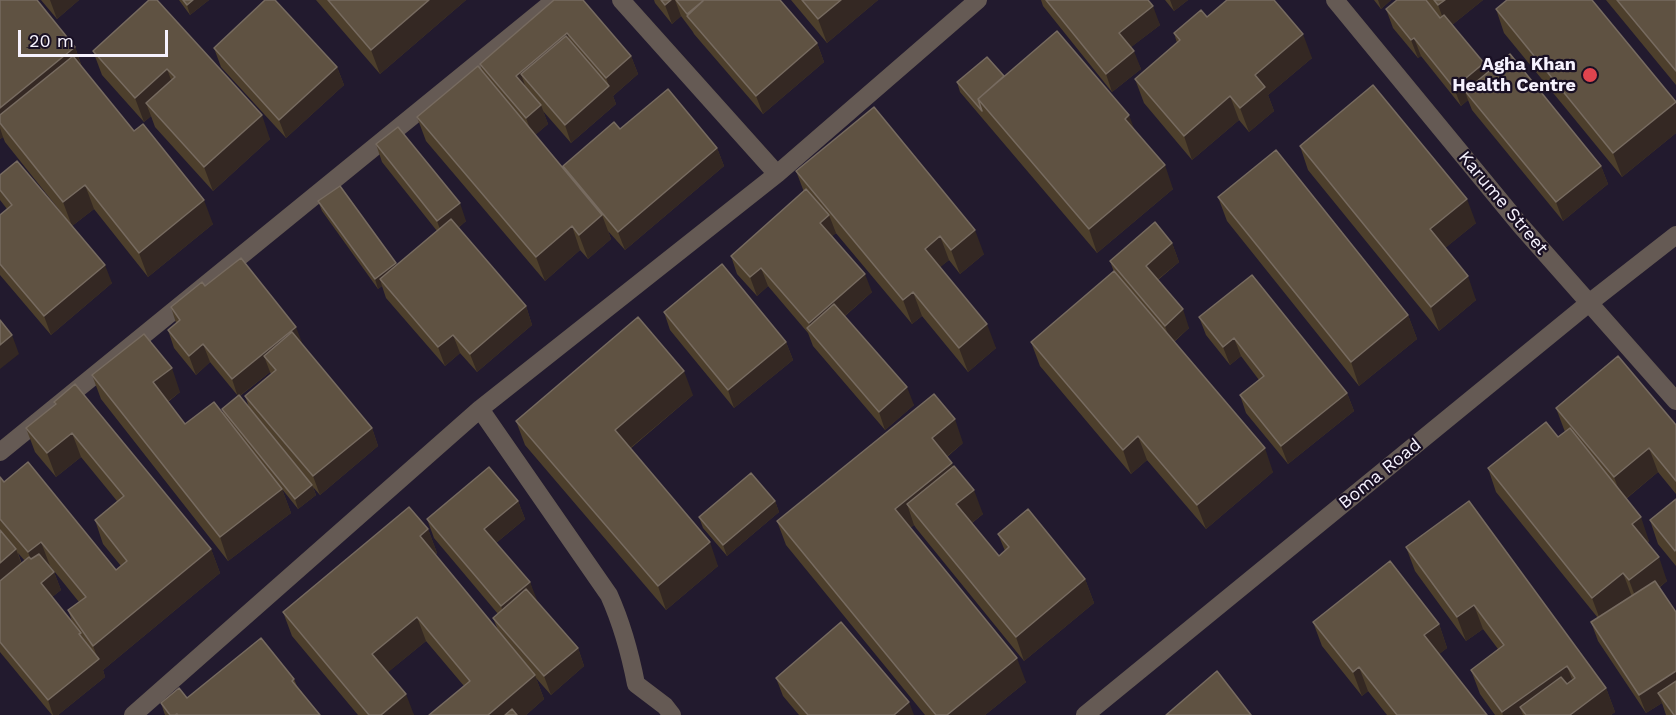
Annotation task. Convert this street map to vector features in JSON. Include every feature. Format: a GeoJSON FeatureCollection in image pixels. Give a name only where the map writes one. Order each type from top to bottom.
{"type":"FeatureCollection","features":[{"type":"Feature","properties":{"kind":"street"},"geometry":{"type":"LineString","coordinates":[[0,452],[555,0]]}},
{"type":"Feature","properties":{"kind":"street"},"geometry":{"type":"LineString","coordinates":[[621,0],[777,174]]}},
{"type":"Feature","properties":{"kind":"street"},"geometry":{"type":"LineString","coordinates":[[134,715],[480,409],[777,174],[978,0]]}},
{"type":"Feature","properties":{"kind":"street","name":"Karume Street"},"geometry":{"type":"LineString","coordinates":[[1335,0],[1521,226],[1676,401]]}},
{"type":"Feature","properties":{"kind":"street","name":"Boma Road"},"geometry":{"type":"LineString","coordinates":[[1085,715],[1589,303],[1676,235]]}},
{"type":"Feature","properties":{"kind":"street"},"geometry":{"type":"LineString","coordinates":[[480,409],[609,595],[629,648],[636,684],[665,706],[672,715]]}},
{"type":"Feature","properties":{"kind":"building"},"geometry":{"type":"Polygon","coordinates":[[[0,0],[37,0],[75,47],[0,108],[0,0]]]}},
{"type":"Feature","properties":{"kind":"building"},"geometry":{"type":"Polygon","coordinates":[[[149,0],[157,0],[262,115],[204,167],[146,103],[175,77],[167,69],[135,98],[93,51],[149,0]]]}},
{"type":"Feature","properties":{"kind":"building"},"geometry":{"type":"Polygon","coordinates":[[[183,0],[193,0],[187,5],[183,0]]]}},
{"type":"Feature","properties":{"kind":"building"},"geometry":{"type":"Polygon","coordinates":[[[265,0],[275,0],[337,67],[279,120],[214,48],[265,0]]]}},
{"type":"Feature","properties":{"kind":"building"},"geometry":{"type":"Polygon","coordinates":[[[328,0],[429,0],[371,50],[328,0]]]}},
{"type":"Feature","properties":{"kind":"building"},"geometry":{"type":"Polygon","coordinates":[[[554,0],[583,0],[631,56],[606,78],[567,33],[516,76],[541,105],[526,118],[480,64],[554,0]]]}},
{"type":"Feature","properties":{"kind":"building"},"geometry":{"type":"Polygon","coordinates":[[[661,0],[671,0],[665,5],[661,0]]]}},
{"type":"Feature","properties":{"kind":"building"},"geometry":{"type":"Polygon","coordinates":[[[676,0],[704,0],[687,14],[676,0]]]}},
{"type":"Feature","properties":{"kind":"building"},"geometry":{"type":"Polygon","coordinates":[[[704,0],[780,0],[817,43],[756,96],[687,16],[704,0]]]}},
{"type":"Feature","properties":{"kind":"building"},"geometry":{"type":"Polygon","coordinates":[[[802,0],[841,0],[818,19],[802,0]]]}},
{"type":"Feature","properties":{"kind":"building"},"geometry":{"type":"Polygon","coordinates":[[[1046,0],[1148,0],[1153,6],[1119,33],[1134,51],[1106,74],[1046,0]]]}},
{"type":"Feature","properties":{"kind":"building"},"geometry":{"type":"Polygon","coordinates":[[[1227,0],[1274,0],[1303,34],[1255,75],[1265,87],[1240,108],[1230,96],[1184,136],[1135,79],[1180,40],[1174,33],[1201,10],[1207,17],[1227,0]]]}},
{"type":"Feature","properties":{"kind":"building"},"geometry":{"type":"Polygon","coordinates":[[[1397,0],[1426,0],[1440,18],[1444,15],[1484,63],[1454,88],[1414,38],[1411,40],[1386,9],[1397,0]]]}},
{"type":"Feature","properties":{"kind":"building"},"geometry":{"type":"Polygon","coordinates":[[[1434,0],[1445,0],[1438,5],[1434,0]]]}},
{"type":"Feature","properties":{"kind":"building","name":"Agha Khan Health Centre"},"geometry":{"type":"Polygon","coordinates":[[[1507,0],[1592,0],[1676,102],[1613,153],[1496,9],[1507,0]]]}},
{"type":"Feature","properties":{"kind":"building"},"geometry":{"type":"Polygon","coordinates":[[[1617,0],[1676,0],[1676,71],[1617,0]]]}},
{"type":"Feature","properties":{"kind":"building"},"geometry":{"type":"Polygon","coordinates":[[[1057,31],[1129,115],[1125,119],[1165,165],[1089,229],[978,99],[1057,31]]]}},
{"type":"Feature","properties":{"kind":"building"},"geometry":{"type":"Polygon","coordinates":[[[566,36],[609,86],[565,125],[521,74],[566,36]]]}},
{"type":"Feature","properties":{"kind":"building"},"geometry":{"type":"Polygon","coordinates":[[[1510,54],[1601,166],[1556,202],[1465,91],[1510,54]]]}},
{"type":"Feature","properties":{"kind":"building"},"geometry":{"type":"Polygon","coordinates":[[[73,56],[134,131],[143,124],[204,200],[139,253],[85,185],[63,202],[0,123],[0,115],[73,56]]]}},
{"type":"Feature","properties":{"kind":"building"},"geometry":{"type":"Polygon","coordinates":[[[987,57],[1004,76],[978,99],[982,111],[957,82],[987,57]]]}},
{"type":"Feature","properties":{"kind":"building"},"geometry":{"type":"Polygon","coordinates":[[[478,66],[602,215],[579,235],[572,226],[536,257],[417,117],[478,66]]]}},
{"type":"Feature","properties":{"kind":"building"},"geometry":{"type":"Polygon","coordinates":[[[1373,85],[1467,199],[1430,229],[1468,276],[1431,307],[1300,146],[1373,85]]]}},
{"type":"Feature","properties":{"kind":"building"},"geometry":{"type":"Polygon","coordinates":[[[668,89],[717,148],[618,232],[563,166],[614,122],[620,129],[668,89]]]}},
{"type":"Feature","properties":{"kind":"building"},"geometry":{"type":"Polygon","coordinates":[[[874,107],[975,230],[951,250],[940,236],[925,249],[987,324],[959,348],[913,292],[903,300],[796,171],[874,107]]]}},
{"type":"Feature","properties":{"kind":"building"},"geometry":{"type":"Polygon","coordinates":[[[398,127],[460,203],[437,221],[376,144],[398,127]]]}},
{"type":"Feature","properties":{"kind":"building"},"geometry":{"type":"Polygon","coordinates":[[[1276,150],[1408,315],[1351,362],[1218,197],[1276,150]]]}},
{"type":"Feature","properties":{"kind":"building"},"geometry":{"type":"Polygon","coordinates":[[[17,161],[105,265],[44,316],[0,264],[0,215],[12,205],[0,190],[0,175],[17,161]]]}},
{"type":"Feature","properties":{"kind":"building"},"geometry":{"type":"Polygon","coordinates":[[[340,186],[396,263],[375,279],[318,201],[340,186]]]}},
{"type":"Feature","properties":{"kind":"building"},"geometry":{"type":"Polygon","coordinates":[[[806,189],[829,215],[820,223],[865,274],[809,323],[761,268],[750,277],[731,256],[806,189]]]}},
{"type":"Feature","properties":{"kind":"building"},"geometry":{"type":"Polygon","coordinates":[[[451,219],[526,306],[470,354],[453,335],[438,347],[380,279],[451,219]]]}},
{"type":"Feature","properties":{"kind":"building"},"geometry":{"type":"Polygon","coordinates":[[[1155,222],[1172,243],[1146,266],[1183,309],[1165,326],[1110,261],[1155,222]]]}},
{"type":"Feature","properties":{"kind":"building"},"geometry":{"type":"Polygon","coordinates":[[[241,258],[296,327],[232,379],[203,344],[189,356],[168,330],[180,320],[171,307],[202,282],[205,286],[241,258]]]}},
{"type":"Feature","properties":{"kind":"building"},"geometry":{"type":"Polygon","coordinates":[[[722,264],[786,342],[728,390],[664,312],[722,264]]]}},
{"type":"Feature","properties":{"kind":"building"},"geometry":{"type":"Polygon","coordinates":[[[1114,271],[1265,448],[1197,505],[1138,436],[1123,450],[1031,342],[1114,271]]]}},
{"type":"Feature","properties":{"kind":"building"},"geometry":{"type":"Polygon","coordinates":[[[1252,275],[1347,393],[1281,446],[1240,395],[1264,376],[1234,338],[1223,347],[1199,317],[1252,275]]]}},
{"type":"Feature","properties":{"kind":"building"},"geometry":{"type":"Polygon","coordinates":[[[834,304],[907,387],[879,412],[807,328],[834,304]]]}},
{"type":"Feature","properties":{"kind":"building"},"geometry":{"type":"Polygon","coordinates":[[[638,317],[684,371],[615,430],[710,542],[658,586],[516,421],[638,317]]]}},
{"type":"Feature","properties":{"kind":"building"},"geometry":{"type":"Polygon","coordinates":[[[0,320],[12,335],[0,345],[0,320]]]}},
{"type":"Feature","properties":{"kind":"building"},"geometry":{"type":"Polygon","coordinates":[[[292,332],[372,428],[313,476],[245,396],[276,370],[264,356],[292,332]]]}},
{"type":"Feature","properties":{"kind":"building"},"geometry":{"type":"Polygon","coordinates":[[[144,334],[172,368],[153,382],[185,424],[214,402],[282,489],[220,537],[92,375],[144,334]]]}},
{"type":"Feature","properties":{"kind":"building"},"geometry":{"type":"Polygon","coordinates":[[[1618,356],[1676,425],[1676,481],[1649,448],[1614,477],[1556,408],[1618,356]]]}},
{"type":"Feature","properties":{"kind":"building"},"geometry":{"type":"Polygon","coordinates":[[[75,384],[211,549],[93,646],[68,610],[86,597],[41,542],[28,552],[0,519],[0,477],[4,482],[28,462],[116,570],[127,561],[95,520],[124,496],[72,433],[47,453],[26,428],[56,404],[54,402],[75,384]]]}},
{"type":"Feature","properties":{"kind":"building"},"geometry":{"type":"Polygon","coordinates":[[[934,394],[955,419],[932,438],[952,463],[895,509],[1017,658],[947,715],[936,715],[777,521],[934,394]]]}},
{"type":"Feature","properties":{"kind":"building"},"geometry":{"type":"Polygon","coordinates":[[[239,395],[312,485],[295,499],[222,409],[239,395]]]}},
{"type":"Feature","properties":{"kind":"building"},"geometry":{"type":"Polygon","coordinates":[[[1546,422],[1558,437],[1570,428],[1641,517],[1632,524],[1659,557],[1629,580],[1623,573],[1592,598],[1488,468],[1546,422]]]}},
{"type":"Feature","properties":{"kind":"building"},"geometry":{"type":"Polygon","coordinates":[[[954,466],[974,490],[956,504],[999,556],[1009,547],[998,534],[1028,509],[1085,579],[1016,637],[907,504],[954,466]]]}},
{"type":"Feature","properties":{"kind":"building"},"geometry":{"type":"Polygon","coordinates":[[[489,467],[518,501],[484,529],[530,582],[501,606],[427,519],[489,467]]]}},
{"type":"Feature","properties":{"kind":"building"},"geometry":{"type":"Polygon","coordinates":[[[751,473],[775,501],[723,545],[699,517],[751,473]]]}},
{"type":"Feature","properties":{"kind":"building"},"geometry":{"type":"Polygon","coordinates":[[[1676,499],[1676,549],[1675,551],[1650,520],[1676,499]]]}},
{"type":"Feature","properties":{"kind":"building"},"geometry":{"type":"Polygon","coordinates":[[[1469,501],[1606,688],[1570,715],[1526,715],[1520,707],[1561,677],[1567,684],[1575,678],[1567,666],[1502,712],[1471,670],[1504,645],[1474,605],[1457,617],[1406,547],[1469,501]]]}},
{"type":"Feature","properties":{"kind":"building"},"geometry":{"type":"Polygon","coordinates":[[[409,507],[428,529],[420,536],[535,675],[488,715],[429,715],[470,681],[417,617],[372,654],[406,694],[381,715],[369,715],[283,612],[409,507]]]}},
{"type":"Feature","properties":{"kind":"building"},"geometry":{"type":"Polygon","coordinates":[[[0,530],[16,549],[0,563],[0,530]]]}},
{"type":"Feature","properties":{"kind":"building"},"geometry":{"type":"Polygon","coordinates":[[[39,554],[54,572],[41,583],[99,659],[48,700],[0,642],[0,581],[29,557],[31,559],[39,554]]]}},
{"type":"Feature","properties":{"kind":"building"},"geometry":{"type":"Polygon","coordinates":[[[1390,561],[1439,624],[1424,635],[1487,715],[1397,715],[1359,667],[1353,672],[1313,622],[1390,561]]]}},
{"type":"Feature","properties":{"kind":"building"},"geometry":{"type":"Polygon","coordinates":[[[1655,581],[1676,612],[1676,671],[1639,695],[1591,622],[1655,581]]]}},
{"type":"Feature","properties":{"kind":"building"},"geometry":{"type":"Polygon","coordinates":[[[526,589],[578,648],[544,676],[493,618],[526,589]]]}},
{"type":"Feature","properties":{"kind":"building"},"geometry":{"type":"Polygon","coordinates":[[[841,622],[909,702],[894,715],[808,715],[776,678],[841,622]]]}},
{"type":"Feature","properties":{"kind":"building"},"geometry":{"type":"Polygon","coordinates":[[[261,638],[320,715],[170,715],[161,703],[179,688],[187,698],[261,638]]]}},
{"type":"Feature","properties":{"kind":"building"},"geometry":{"type":"Polygon","coordinates":[[[1217,671],[1251,715],[1166,715],[1217,671]]]}},
{"type":"Feature","properties":{"kind":"building"},"geometry":{"type":"Polygon","coordinates":[[[1676,681],[1676,715],[1674,715],[1658,693],[1676,681]]]}},
{"type":"Feature","properties":{"kind":"building"},"geometry":{"type":"Polygon","coordinates":[[[512,709],[517,715],[505,715],[512,709]]]}},
{"type":"Feature","properties":{"kind":"place","name":"Agha Khan Health Centre"},"geometry":{"type":"Point","coordinates":[1590,75]}}]}
